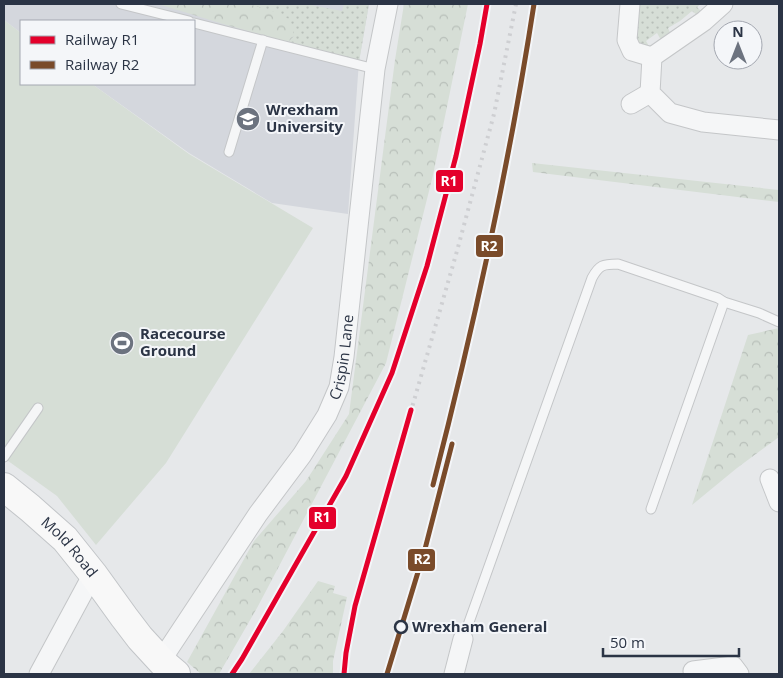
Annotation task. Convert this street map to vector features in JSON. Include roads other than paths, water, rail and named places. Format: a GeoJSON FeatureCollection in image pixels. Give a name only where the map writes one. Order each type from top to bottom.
{"type":"FeatureCollection","features":[{"type":"Feature","properties":{"kind":"main road","name":"Mold Road"},"geometry":{"type":"LineString","coordinates":[[4,487],[65,538],[140,638],[170,669]]}},
{"type":"Feature","properties":{"kind":"street","name":"Crispin Lane"},"geometry":{"type":"LineString","coordinates":[[170,669],[168,650],[258,514],[302,455],[327,416],[339,387],[344,357],[375,69],[388,4]]}},
{"type":"Feature","properties":{"kind":"street"},"geometry":{"type":"LineString","coordinates":[[630,4],[628,40],[632,51],[652,57]]}},
{"type":"Feature","properties":{"kind":"street"},"geometry":{"type":"LineString","coordinates":[[652,57],[704,21],[723,4]]}},
{"type":"Feature","properties":{"kind":"street"},"geometry":{"type":"LineString","coordinates":[[652,57],[650,93],[670,113],[702,122],[779,130]]}},
{"type":"Feature","properties":{"kind":"street"},"geometry":{"type":"LineString","coordinates":[[632,104],[650,93]]}},
{"type":"Feature","properties":{"kind":"street"},"geometry":{"type":"LineString","coordinates":[[770,478],[779,502]]}},
{"type":"Feature","properties":{"kind":"street"},"geometry":{"type":"LineString","coordinates":[[40,674],[93,574]]}},
{"type":"Feature","properties":{"kind":"street"},"geometry":{"type":"LineString","coordinates":[[454,674],[463,639]]}},
{"type":"Feature","properties":{"kind":"street"},"geometry":{"type":"LineString","coordinates":[[693,671],[733,666],[739,674]]}},
{"type":"Feature","properties":{"kind":"lane"},"geometry":{"type":"LineString","coordinates":[[121,4],[185,20]]}},
{"type":"Feature","properties":{"kind":"lane"},"geometry":{"type":"LineString","coordinates":[[195,22],[375,69]]}},
{"type":"Feature","properties":{"kind":"lane"},"geometry":{"type":"LineString","coordinates":[[229,152],[264,40]]}},
{"type":"Feature","properties":{"kind":"lane"},"geometry":{"type":"LineString","coordinates":[[463,639],[592,278],[597,269],[602,266],[618,264],[718,298],[724,302],[759,313],[779,322]]}},
{"type":"Feature","properties":{"kind":"lane"},"geometry":{"type":"LineString","coordinates":[[651,509],[724,302]]}},
{"type":"Feature","properties":{"kind":"lane"},"geometry":{"type":"LineString","coordinates":[[4,457],[38,408]]}},
{"type":"Feature","properties":{"kind":"railway"},"geometry":{"type":"LineString","coordinates":[[344,674],[355,606],[457,251],[494,114],[516,4]]}},
{"type":"Feature","properties":{"kind":"rail line","name":"R1"},"geometry":{"type":"LineString","coordinates":[[232,674],[346,476],[392,373],[427,266],[456,156],[487,4]]}},
{"type":"Feature","properties":{"kind":"rail line","name":"R2"},"geometry":{"type":"LineString","coordinates":[[433,485],[463,366],[502,185],[534,4]]}},
{"type":"Feature","properties":{"kind":"rail line","name":"R1"},"geometry":{"type":"LineString","coordinates":[[344,674],[355,606],[411,410]]}},
{"type":"Feature","properties":{"kind":"rail line","name":"R2"},"geometry":{"type":"LineString","coordinates":[[387,674],[425,549],[452,444]]}},
{"type":"Feature","properties":{"kind":"place","name":"Wrexham University"},"geometry":{"type":"Point","coordinates":[248,119]}},
{"type":"Feature","properties":{"kind":"place","name":"Racecourse Ground"},"geometry":{"type":"Point","coordinates":[122,343]}},
{"type":"Feature","properties":{"kind":"place","name":"Wrexham General"},"geometry":{"type":"Point","coordinates":[401,627]}}]}
